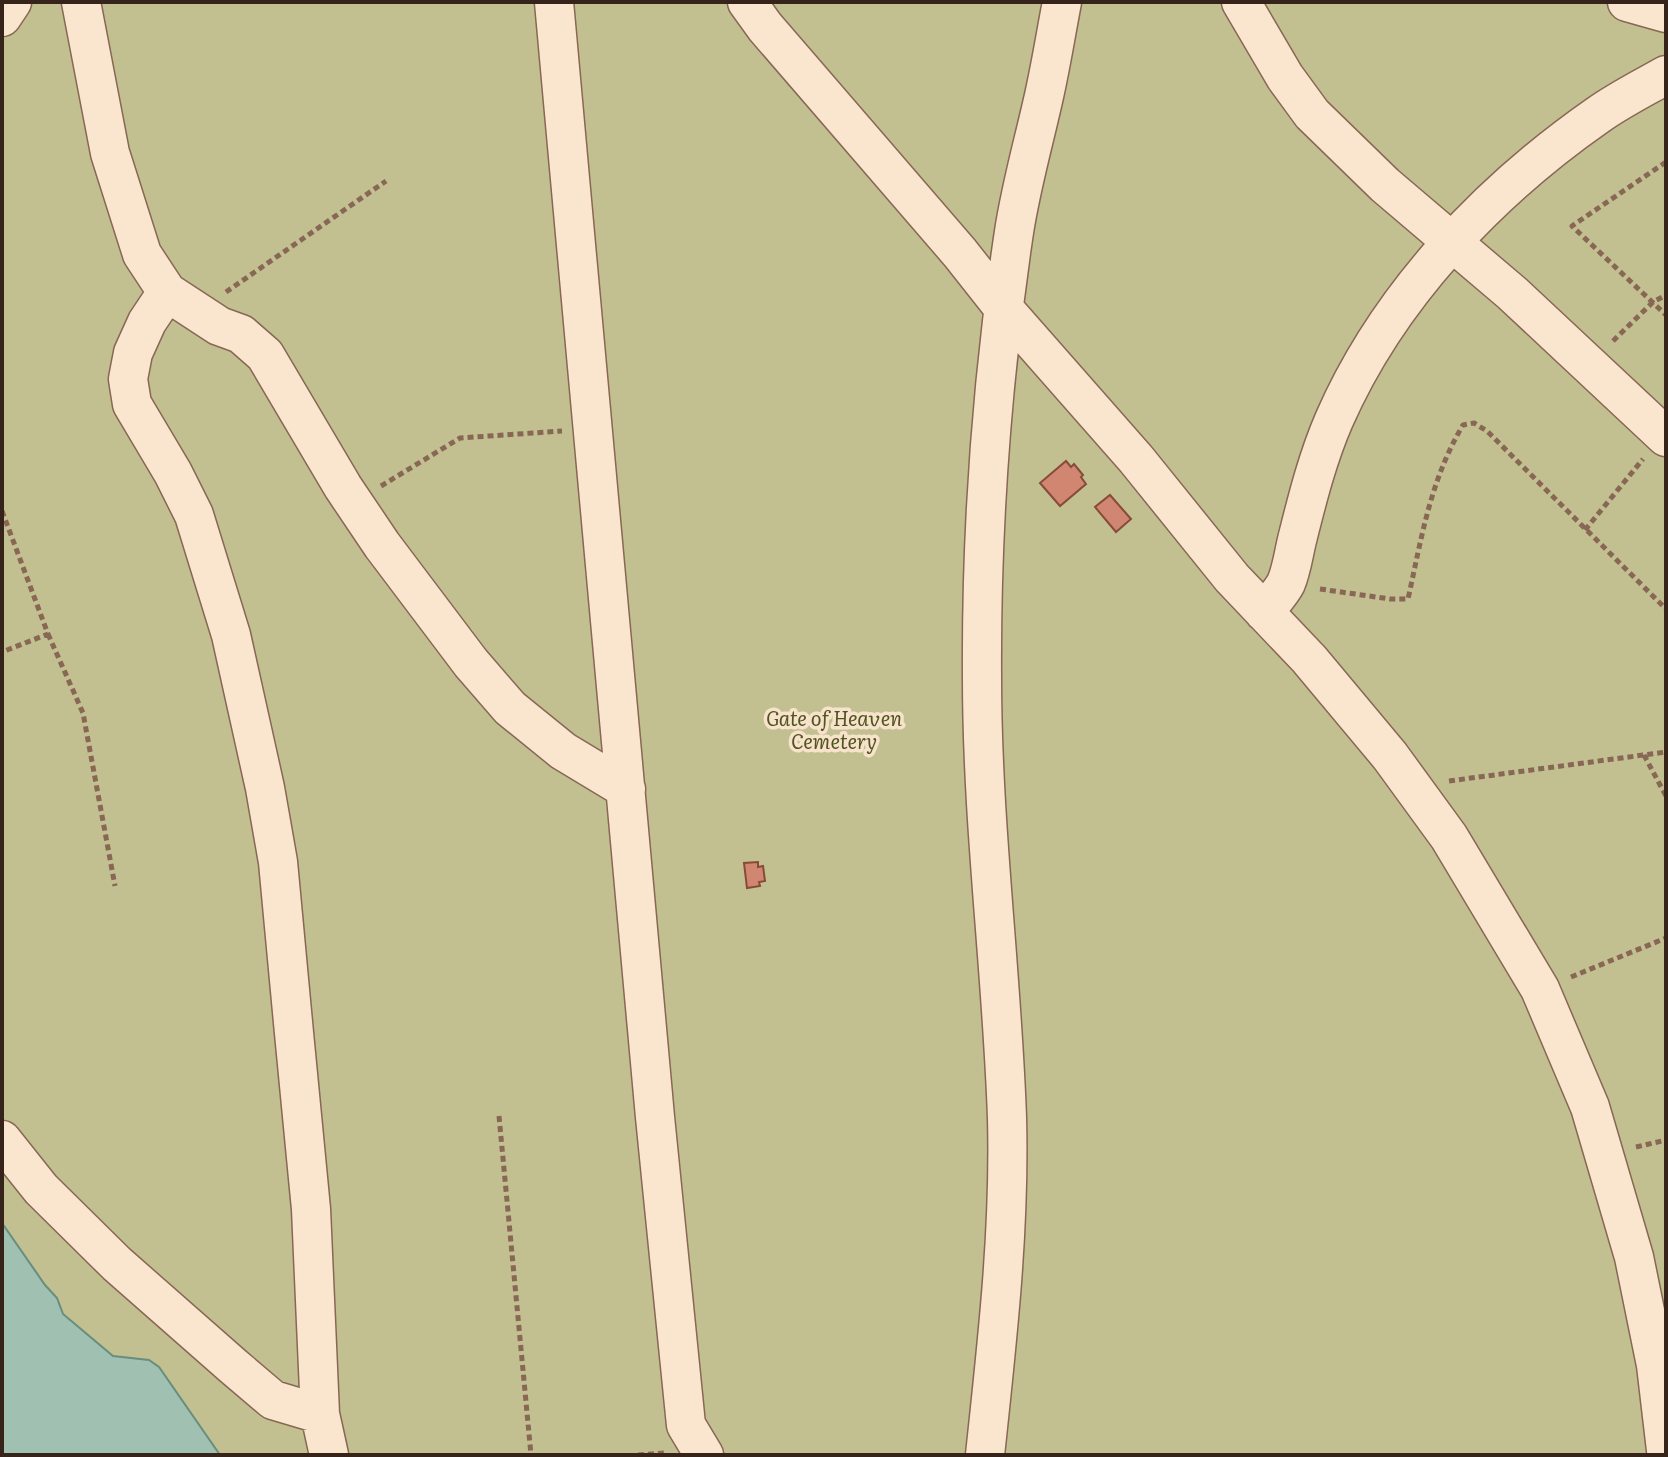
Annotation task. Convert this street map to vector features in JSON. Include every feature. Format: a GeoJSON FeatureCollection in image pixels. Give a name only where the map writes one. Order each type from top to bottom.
{"type":"FeatureCollection","features":[{"type":"Feature","properties":{"kind":"lane"},"geometry":{"type":"LineString","coordinates":[[2,17],[12,2]]}},
{"type":"Feature","properties":{"kind":"lane"},"geometry":{"type":"LineString","coordinates":[[81,2],[110,153],[142,254],[167,292],[219,326],[241,334],[265,355],[353,503],[382,545],[471,663],[510,708],[563,751],[626,789]]}},
{"type":"Feature","properties":{"kind":"lane"},"geometry":{"type":"LineString","coordinates":[[554,2],[686,1447]]}},
{"type":"Feature","properties":{"kind":"lane"},"geometry":{"type":"LineString","coordinates":[[747,2],[1232,578],[1275,598],[1309,659],[1390,756],[1449,837],[1540,989],[1590,1107],[1621,1206],[1661,1368],[1666,1450]]}},
{"type":"Feature","properties":{"kind":"lane"},"geometry":{"type":"LineString","coordinates":[[985,1455],[1006,1235],[1007,1123],[1002,1008],[983,789],[983,594],[994,395],[1014,231],[1062,2]]}},
{"type":"Feature","properties":{"kind":"lane"},"geometry":{"type":"LineString","coordinates":[[1241,2],[1272,57],[1312,114],[1385,185],[1512,293],[1665,435]]}},
{"type":"Feature","properties":{"kind":"lane"},"geometry":{"type":"LineString","coordinates":[[1627,2],[1666,13]]}},
{"type":"Feature","properties":{"kind":"lane"},"geometry":{"type":"LineString","coordinates":[[1275,598],[1335,418],[1361,367],[1392,318],[1488,202],[1600,113],[1666,75]]}},
{"type":"Feature","properties":{"kind":"lane"},"geometry":{"type":"LineString","coordinates":[[167,292],[147,322],[133,353],[128,379],[132,404],[194,515],[231,635],[265,788],[278,862],[311,1209],[320,1414],[329,1455]]}},
{"type":"Feature","properties":{"kind":"lane"},"geometry":{"type":"LineString","coordinates":[[2,1140],[41,1189],[117,1264],[233,1366],[273,1400],[320,1414]]}},
{"type":"Feature","properties":{"kind":"path"},"geometry":{"type":"LineString","coordinates":[[1666,162],[1572,226],[1666,315]]}},
{"type":"Feature","properties":{"kind":"path"},"geometry":{"type":"LineString","coordinates":[[204,317],[226,291],[386,181]]}},
{"type":"Feature","properties":{"kind":"path"},"geometry":{"type":"LineString","coordinates":[[1588,365],[1653,302],[1666,295]]}},
{"type":"Feature","properties":{"kind":"path"},"geometry":{"type":"LineString","coordinates":[[1275,598],[1408,599],[1434,485],[1446,454],[1463,425],[1474,423],[1487,431],[1666,609]]}},
{"type":"Feature","properties":{"kind":"path"},"geometry":{"type":"LineString","coordinates":[[353,503],[460,438],[595,429]]}},
{"type":"Feature","properties":{"kind":"path"},"geometry":{"type":"LineString","coordinates":[[1585,530],[1665,435]]}},
{"type":"Feature","properties":{"kind":"path"},"geometry":{"type":"LineString","coordinates":[[2,511],[48,634],[83,713],[115,886]]}},
{"type":"Feature","properties":{"kind":"path"},"geometry":{"type":"LineString","coordinates":[[2,652],[48,634]]}},
{"type":"Feature","properties":{"kind":"path"},"geometry":{"type":"LineString","coordinates":[[1411,786],[1666,752]]}},
{"type":"Feature","properties":{"kind":"path"},"geometry":{"type":"LineString","coordinates":[[1644,755],[1666,796]]}},
{"type":"Feature","properties":{"kind":"path"},"geometry":{"type":"LineString","coordinates":[[1540,989],[1666,938]]}},
{"type":"Feature","properties":{"kind":"path"},"geometry":{"type":"LineString","coordinates":[[499,1116],[531,1455]]}},
{"type":"Feature","properties":{"kind":"path"},"geometry":{"type":"LineString","coordinates":[[638,1455],[686,1447]]}},
{"type":"Feature","properties":{"kind":"green space","name":"Gate of Heaven Cemetery"},"geometry":{"type":"Polygon","coordinates":[[[2,2],[1666,2],[1666,1455],[2,1455],[2,2]]]}},
{"type":"Feature","properties":{"kind":"shaded area"},"geometry":{"type":"Polygon","coordinates":[[[2,1223],[57,1298],[63,1314],[113,1356],[149,1360],[159,1367],[220,1455],[2,1455],[2,1223]]]}},
{"type":"Feature","properties":{"kind":"building"},"geometry":{"type":"Polygon","coordinates":[[[1066,461],[1071,467],[1074,464],[1086,484],[1060,506],[1040,483],[1066,461]]]}},
{"type":"Feature","properties":{"kind":"building"},"geometry":{"type":"Polygon","coordinates":[[[1110,495],[1131,519],[1116,532],[1095,507],[1110,495]]]}},
{"type":"Feature","properties":{"kind":"building"},"geometry":{"type":"Polygon","coordinates":[[[758,862],[758,867],[763,866],[765,881],[759,882],[760,886],[747,888],[744,863],[758,862]]]}}]}
